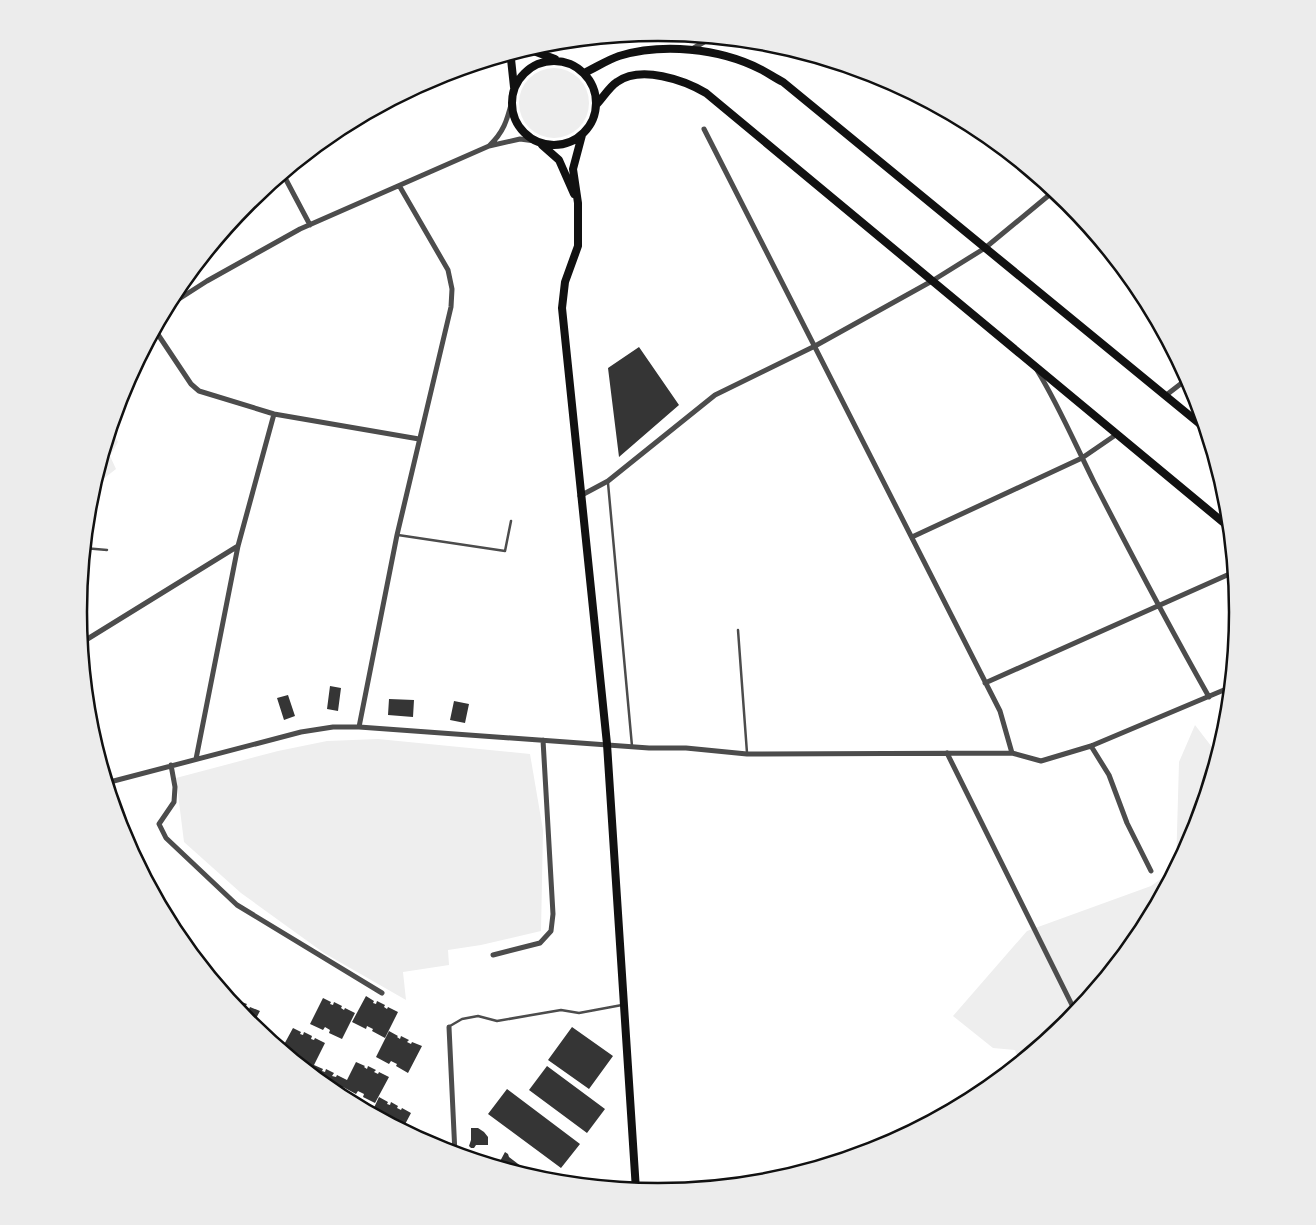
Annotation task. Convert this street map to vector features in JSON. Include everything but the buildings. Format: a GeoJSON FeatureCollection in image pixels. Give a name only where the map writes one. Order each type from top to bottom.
{"type":"FeatureCollection","features":[{"type":"Feature","properties":{"kind":"main road"},"geometry":{"type":"LineString","coordinates":[[584,73],[618,57],[660,48],[692,50],[733,58],[760,68],[783,82],[1196,421]]}},
{"type":"Feature","properties":{"kind":"main road"},"geometry":{"type":"LineString","coordinates":[[540,54],[576,67],[591,82],[595,93],[596,105],[592,121],[582,135],[573,169],[578,203],[578,246],[565,282],[562,308],[607,744],[636,1183]]}},
{"type":"Feature","properties":{"kind":"main road"},"geometry":{"type":"LineString","coordinates":[[511,61],[514,117],[522,131],[559,160],[578,203]]}},
{"type":"Feature","properties":{"kind":"main road"},"geometry":{"type":"LineString","coordinates":[[514,88],[530,68],[542,62],[566,63]]}},
{"type":"Feature","properties":{"kind":"main road"},"geometry":{"type":"LineString","coordinates":[[596,105],[617,82],[636,74],[670,77],[690,84],[706,93],[1221,521]]}},
{"type":"Feature","properties":{"kind":"main road"},"geometry":{"type":"LineString","coordinates":[[538,142],[551,146],[562,145],[582,135]]}},
{"type":"Feature","properties":{"kind":"street"},"geometry":{"type":"LineString","coordinates":[[692,50],[703,43]]}},
{"type":"Feature","properties":{"kind":"street"},"geometry":{"type":"LineString","coordinates":[[489,146],[499,137],[512,101]]}},
{"type":"Feature","properties":{"kind":"street"},"geometry":{"type":"LineString","coordinates":[[704,129],[1000,711],[1012,753]]}},
{"type":"Feature","properties":{"kind":"street"},"geometry":{"type":"LineString","coordinates":[[182,297],[300,229],[489,146],[520,139],[538,142]]}},
{"type":"Feature","properties":{"kind":"street"},"geometry":{"type":"LineString","coordinates":[[286,179],[310,225]]}},
{"type":"Feature","properties":{"kind":"street"},"geometry":{"type":"LineString","coordinates":[[359,726],[397,535],[451,307],[452,289],[448,270],[400,186]]}},
{"type":"Feature","properties":{"kind":"street"},"geometry":{"type":"LineString","coordinates":[[580,496],[608,481],[715,395],[815,346],[932,281],[985,248],[1048,196]]}},
{"type":"Feature","properties":{"kind":"street"},"geometry":{"type":"LineString","coordinates":[[159,335],[191,384],[199,392],[274,414],[420,439]]}},
{"type":"Feature","properties":{"kind":"street"},"geometry":{"type":"LineString","coordinates":[[1035,366],[1054,399],[1158,606],[1209,697]]}},
{"type":"Feature","properties":{"kind":"street"},"geometry":{"type":"LineString","coordinates":[[1165,396],[1181,384]]}},
{"type":"Feature","properties":{"kind":"street"},"geometry":{"type":"LineString","coordinates":[[196,759],[238,546],[274,414]]}},
{"type":"Feature","properties":{"kind":"street"},"geometry":{"type":"LineString","coordinates":[[912,537],[1082,458],[1117,434]]}},
{"type":"Feature","properties":{"kind":"street"},"geometry":{"type":"LineString","coordinates":[[88,639],[238,546]]}},
{"type":"Feature","properties":{"kind":"street"},"geometry":{"type":"LineString","coordinates":[[985,683],[1228,575]]}},
{"type":"Feature","properties":{"kind":"street"},"geometry":{"type":"LineString","coordinates":[[112,781],[301,732],[334,727],[359,726],[649,748],[686,748],[747,754],[1012,753],[1041,761],[1091,746],[1223,690]]}},
{"type":"Feature","properties":{"kind":"street"},"geometry":{"type":"LineString","coordinates":[[493,955],[540,944],[551,931],[553,914],[543,740]]}},
{"type":"Feature","properties":{"kind":"street"},"geometry":{"type":"LineString","coordinates":[[1091,746],[1109,775],[1127,823],[1151,871]]}},
{"type":"Feature","properties":{"kind":"street"},"geometry":{"type":"LineString","coordinates":[[947,753],[1072,1005]]}},
{"type":"Feature","properties":{"kind":"street"},"geometry":{"type":"LineString","coordinates":[[171,765],[175,787],[174,802],[160,824],[166,838],[237,905],[382,993]]}},
{"type":"Feature","properties":{"kind":"street"},"geometry":{"type":"LineString","coordinates":[[448,1027],[455,1146]]}},
{"type":"Feature","properties":{"kind":"lane"},"geometry":{"type":"LineString","coordinates":[[608,481],[632,746]]}},
{"type":"Feature","properties":{"kind":"lane"},"geometry":{"type":"LineString","coordinates":[[397,535],[505,550],[511,521]]}},
{"type":"Feature","properties":{"kind":"lane"},"geometry":{"type":"LineString","coordinates":[[91,549],[107,550]]}},
{"type":"Feature","properties":{"kind":"lane"},"geometry":{"type":"LineString","coordinates":[[738,630],[747,754]]}},
{"type":"Feature","properties":{"kind":"lane"},"geometry":{"type":"LineString","coordinates":[[448,1027],[462,1019],[478,1016],[497,1020],[561,1010],[580,1013],[624,1005]]}},
{"type":"Feature","properties":{"kind":"shaded area"},"geometry":{"type":"Polygon","coordinates":[[[554,68],[567,71],[579,78],[586,90],[589,103],[586,116],[579,128],[567,135],[554,138],[541,135],[529,128],[522,116],[519,103],[522,90],[529,78],[541,71],[554,68]]]}},
{"type":"Feature","properties":{"kind":"shaded area"},"geometry":{"type":"Polygon","coordinates":[[[115,436],[118,442],[110,456],[116,469],[103,479],[115,436]]]}},
{"type":"Feature","properties":{"kind":"shaded area"},"geometry":{"type":"Polygon","coordinates":[[[1195,725],[1213,748],[1199,796],[1176,851],[1179,762],[1195,725]]]}},
{"type":"Feature","properties":{"kind":"shaded area"},"geometry":{"type":"Polygon","coordinates":[[[378,739],[530,754],[543,830],[541,931],[481,945],[448,950],[449,965],[403,972],[406,1000],[324,953],[241,893],[184,842],[176,778],[278,751],[327,741],[378,739]]]}},
{"type":"Feature","properties":{"kind":"shaded area"},"geometry":{"type":"Polygon","coordinates":[[[1164,877],[1133,930],[1111,960],[1062,1016],[1017,1057],[1015,1050],[993,1048],[953,1016],[1027,931],[1151,886],[1164,877]]]}}]}
